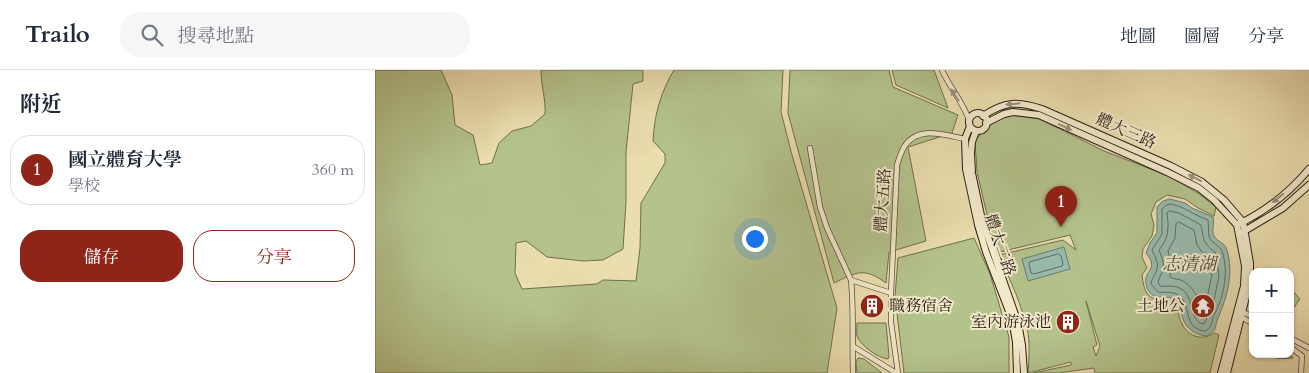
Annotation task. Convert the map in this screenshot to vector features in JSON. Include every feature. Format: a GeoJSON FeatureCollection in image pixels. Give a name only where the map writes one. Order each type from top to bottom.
{"type":"FeatureCollection","features":[{"type":"Feature","properties":{"kind":"street"},"geometry":{"type":"LineString","coordinates":[[942,70],[948,84],[966,112],[970,123],[976,131],[984,128],[985,119],[975,114],[970,123]]}},
{"type":"Feature","properties":{"kind":"street","name":"體大三路"},"geometry":{"type":"LineString","coordinates":[[985,119],[1000,106],[1012,103],[1023,103],[1042,109],[1171,166],[1202,182],[1224,200],[1240,224]]}},
{"type":"Feature","properties":{"kind":"street","name":"體大二路"},"geometry":{"type":"LineString","coordinates":[[970,123],[965,139],[966,169],[975,215],[986,252],[1011,319],[1016,342],[1017,373]]}},
{"type":"Feature","properties":{"kind":"street","name":"體大二路"},"geometry":{"type":"LineString","coordinates":[[976,131],[971,153],[974,182],[982,220],[1017,323],[1022,346],[1024,373]]}},
{"type":"Feature","properties":{"kind":"street","name":"體大五路"},"geometry":{"type":"LineString","coordinates":[[897,373],[891,322],[891,293],[897,165],[904,147],[914,136],[928,133],[965,139]]}},
{"type":"Feature","properties":{"kind":"street"},"geometry":{"type":"LineString","coordinates":[[810,148],[819,206],[851,280],[854,347],[853,373]]}},
{"type":"Feature","properties":{"kind":"street"},"geometry":{"type":"LineString","coordinates":[[1221,373],[1250,281],[1250,263],[1240,224],[1280,198],[1309,169]]}},
{"type":"Feature","properties":{"kind":"street"},"geometry":{"type":"LineString","coordinates":[[1242,233],[1283,208],[1309,185]]}},
{"type":"Feature","properties":{"kind":"street"},"geometry":{"type":"LineString","coordinates":[[851,280],[891,293]]}},
{"type":"Feature","properties":{"kind":"street"},"geometry":{"type":"LineString","coordinates":[[1240,314],[1249,316]]}},
{"type":"Feature","properties":{"kind":"street"},"geometry":{"type":"LineString","coordinates":[[1240,314],[1249,321]]}},
{"type":"Feature","properties":{"kind":"street"},"geometry":{"type":"LineString","coordinates":[[1227,373],[1240,314]]}},
{"type":"Feature","properties":{"kind":"street"},"geometry":{"type":"LineString","coordinates":[[1294,340],[1309,348]]}},
{"type":"Feature","properties":{"kind":"street"},"geometry":{"type":"LineString","coordinates":[[854,347],[897,373]]}},
{"type":"Feature","properties":{"kind":"street"},"geometry":{"type":"LineString","coordinates":[[1294,350],[1302,356],[1301,373]]}},
{"type":"Feature","properties":{"kind":"green space"},"geometry":{"type":"Polygon","coordinates":[[[375,70],[441,70],[452,95],[455,125],[473,135],[480,165],[492,163],[499,143],[512,131],[531,126],[545,114],[541,70],[643,70],[643,81],[633,84],[626,152],[626,202],[623,249],[603,260],[583,261],[547,257],[526,241],[516,243],[515,273],[522,289],[597,284],[603,280],[636,281],[640,248],[641,203],[665,163],[665,154],[653,141],[655,122],[662,95],[674,70],[783,70],[781,112],[837,308],[827,373],[375,373],[375,70]]]}},
{"type":"Feature","properties":{"kind":"green space"},"geometry":{"type":"Polygon","coordinates":[[[790,70],[889,70],[893,87],[958,115],[952,133],[908,147],[926,241],[889,252],[886,283],[872,275],[860,273],[834,283],[788,113],[790,70]]]}},
{"type":"Feature","properties":{"kind":"green space"},"geometry":{"type":"Polygon","coordinates":[[[892,70],[934,70],[948,108],[896,85],[892,70]]]}},
{"type":"Feature","properties":{"kind":"green space"},"geometry":{"type":"Polygon","coordinates":[[[1009,115],[1040,119],[1104,151],[1166,175],[1198,193],[1216,207],[1214,216],[1185,199],[1167,195],[1156,202],[1151,214],[1154,225],[1152,236],[1143,249],[1142,257],[1147,268],[1142,275],[1147,294],[1152,298],[1172,301],[1178,309],[1184,328],[1193,335],[1203,337],[1215,333],[1219,335],[1210,373],[1095,373],[1094,368],[1059,373],[1033,373],[1071,365],[1071,362],[1028,373],[1029,343],[1026,323],[999,255],[1063,240],[1076,250],[1070,235],[996,253],[977,172],[975,141],[987,126],[1009,115]],[[1086,301],[1097,345],[1093,347],[1096,356],[1100,346],[1086,301]]]}},
{"type":"Feature","properties":{"kind":"green space"},"geometry":{"type":"Polygon","coordinates":[[[974,238],[990,274],[1009,337],[1009,373],[904,373],[895,296],[898,258],[974,238]]]}},
{"type":"Feature","properties":{"kind":"green space"},"geometry":{"type":"Polygon","coordinates":[[[1294,292],[1300,299],[1294,307],[1294,292]]]}},
{"type":"Feature","properties":{"kind":"green space"},"geometry":{"type":"Polygon","coordinates":[[[857,323],[886,323],[888,359],[875,354],[862,344],[857,336],[857,323]]]}},
{"type":"Feature","properties":{"kind":"green space"},"geometry":{"type":"Polygon","coordinates":[[[858,358],[864,359],[882,373],[857,373],[856,363],[858,358]]]}},
{"type":"Feature","properties":{"kind":"water","name":"志清湖"},"geometry":{"type":"Polygon","coordinates":[[[1170,199],[1185,203],[1213,217],[1214,236],[1225,245],[1227,250],[1230,277],[1227,294],[1215,329],[1206,336],[1192,331],[1186,325],[1180,304],[1177,301],[1151,294],[1146,284],[1151,263],[1146,253],[1157,233],[1157,207],[1163,201],[1170,199]]]}},
{"type":"Feature","properties":{"kind":"water"},"geometry":{"type":"Polygon","coordinates":[[[1064,247],[1070,269],[1028,281],[1022,259],[1064,247]]]}},
{"type":"Feature","properties":{"kind":"place","name":"國立體育大學"},"geometry":{"type":"Point","coordinates":[1061,227]}},
{"type":"Feature","properties":{"kind":"place","name":"職務宿舍"},"geometry":{"type":"Point","coordinates":[872,306]}},
{"type":"Feature","properties":{"kind":"place","name":"土地公"},"geometry":{"type":"Point","coordinates":[1203,306]}},
{"type":"Feature","properties":{"kind":"place","name":"室內游泳池"},"geometry":{"type":"Point","coordinates":[1068,322]}}]}
